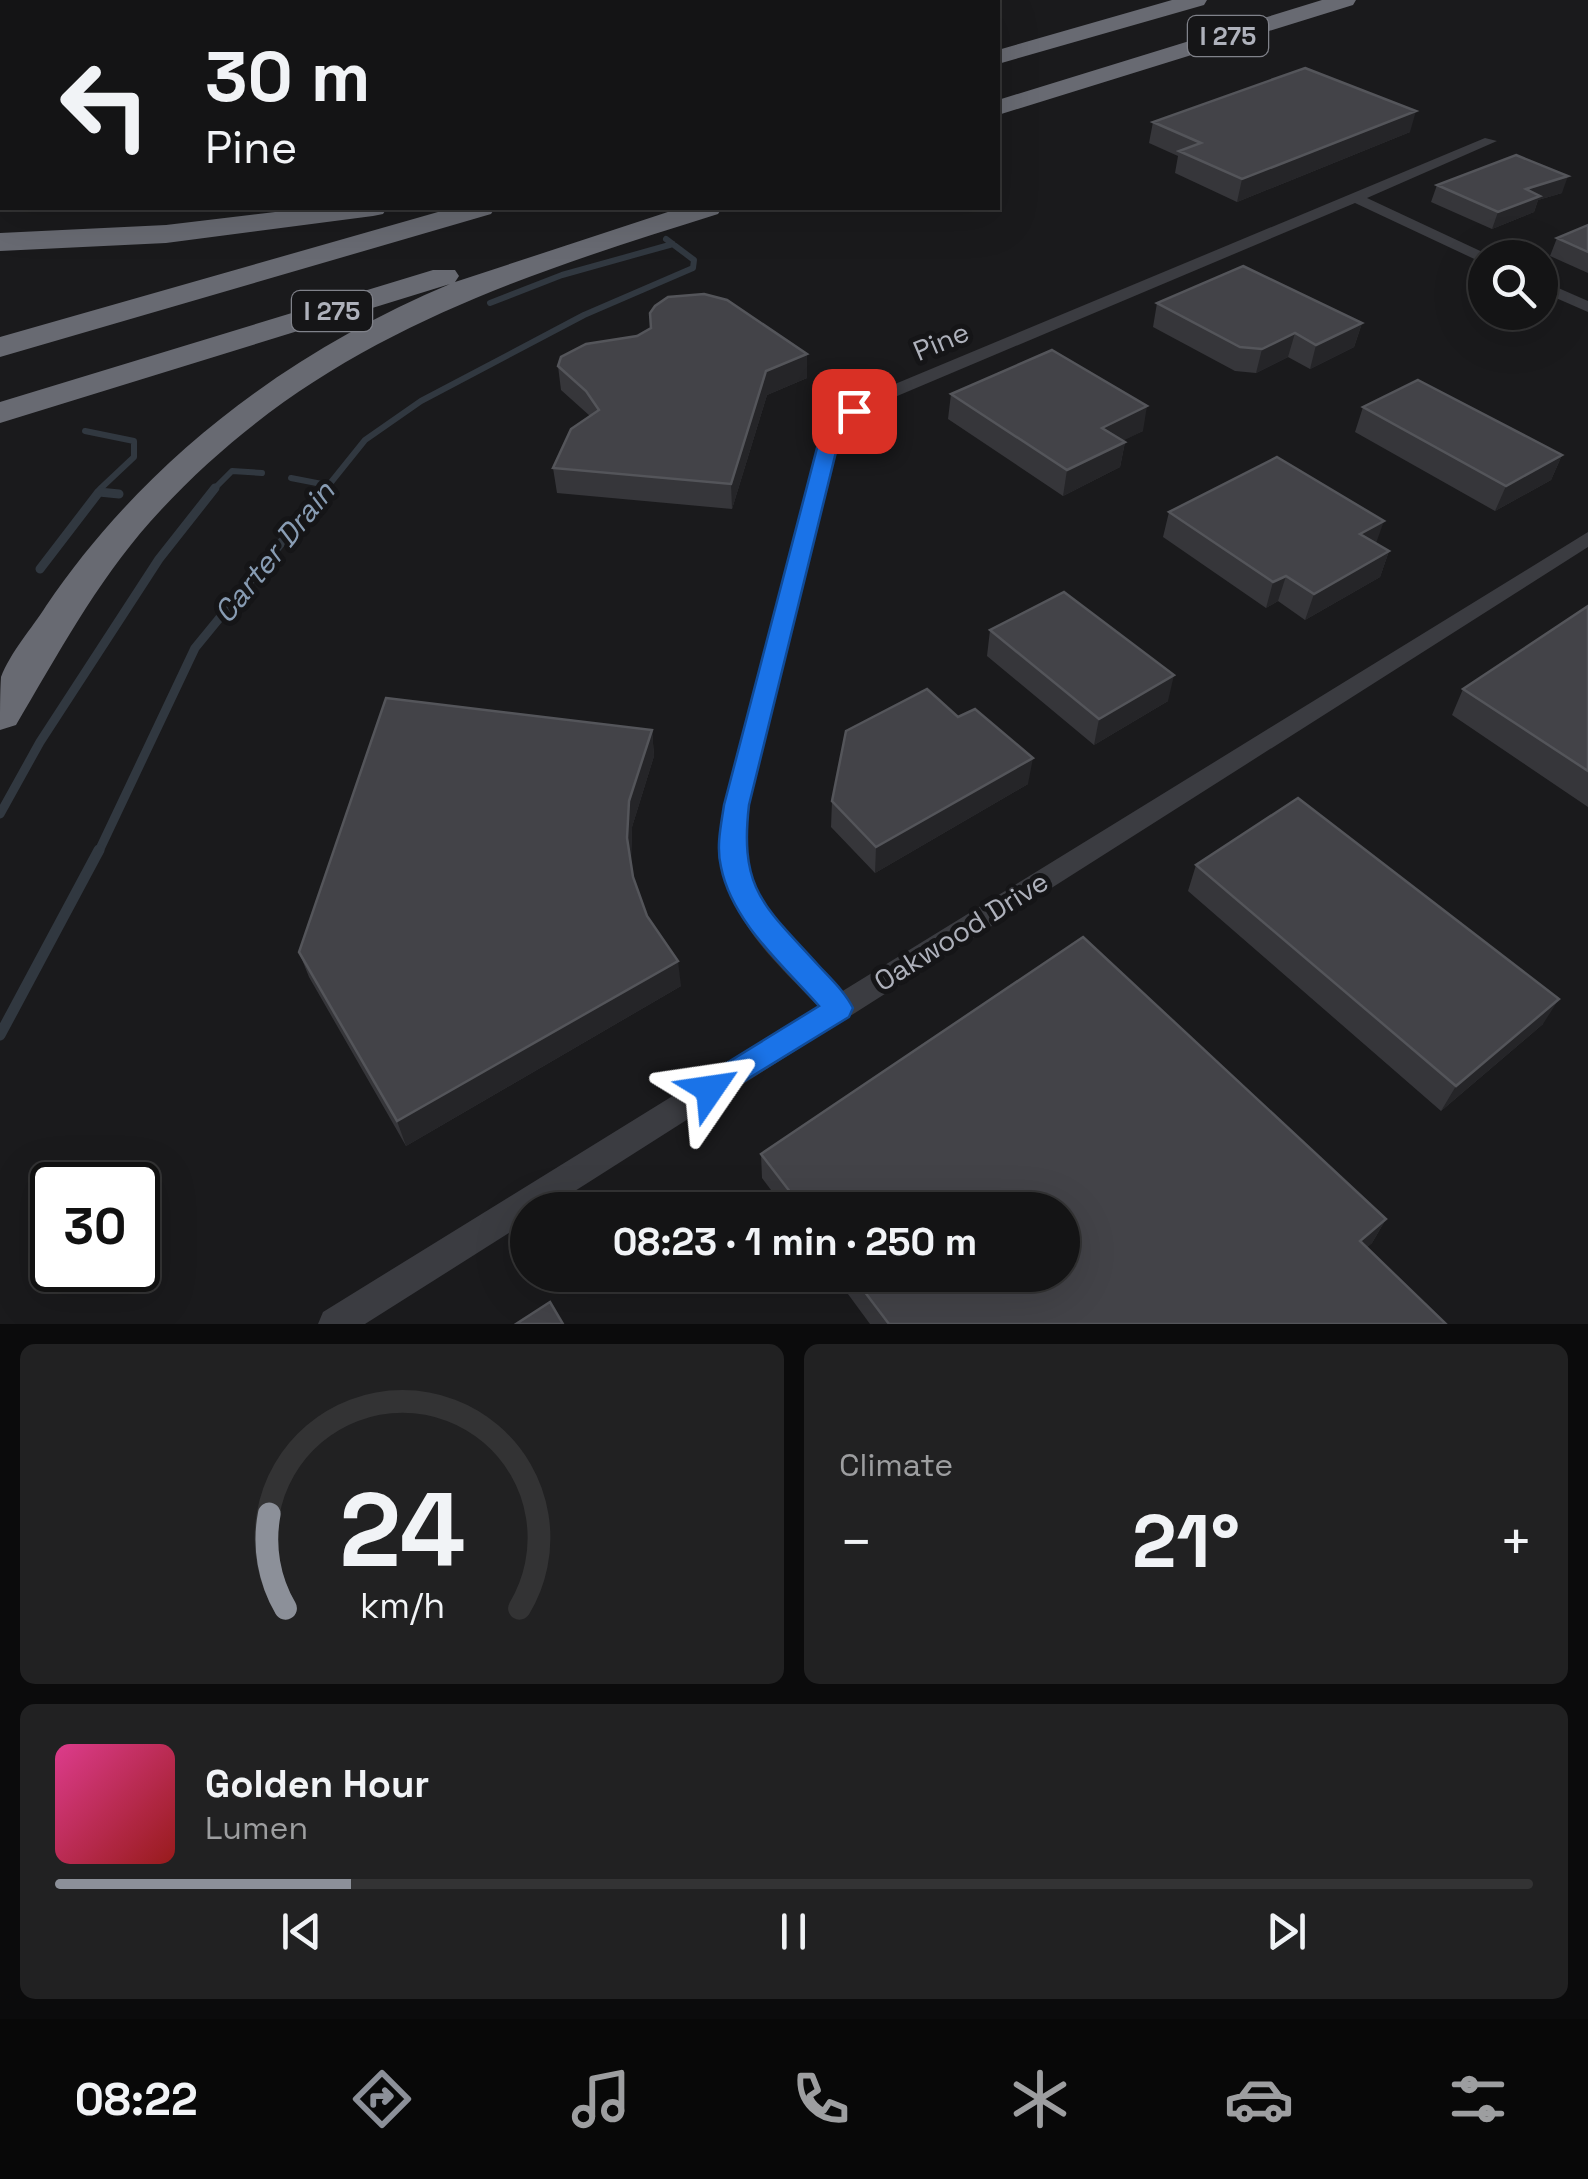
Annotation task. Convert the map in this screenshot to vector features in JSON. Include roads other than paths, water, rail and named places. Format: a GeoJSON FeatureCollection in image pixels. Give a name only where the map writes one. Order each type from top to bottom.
{"type":"FeatureCollection","features":[{"type":"Feature","properties":{"kind":"highway","name":"I 275"},"geometry":{"type":"LineString","coordinates":[[1000,57],[1196,0]]}},
{"type":"Feature","properties":{"kind":"highway","name":"I 275"},"geometry":{"type":"LineString","coordinates":[[1000,109],[1346,0]]}},
{"type":"Feature","properties":{"kind":"highway"},"geometry":{"type":"LineString","coordinates":[[0,242],[166,234],[357,210]]}},
{"type":"Feature","properties":{"kind":"highway","name":"I 275"},"geometry":{"type":"LineString","coordinates":[[0,347],[474,210]]}},
{"type":"Feature","properties":{"kind":"highway","name":"I 275"},"geometry":{"type":"LineString","coordinates":[[0,413],[659,210]]}},
{"type":"Feature","properties":{"kind":"highway"},"geometry":{"type":"LineString","coordinates":[[0,714],[86,579],[156,493],[218,438],[296,380],[392,324],[475,285],[702,210]]}},
{"type":"Feature","properties":{"kind":"street","name":"Pine"},"geometry":{"type":"LineString","coordinates":[[838,1008],[748,906],[734,867],[732,841],[737,805],[834,432],[854,411],[877,398],[1490,141]]}},
{"type":"Feature","properties":{"kind":"street"},"geometry":{"type":"LineString","coordinates":[[1352,196],[1468,251]]}},
{"type":"Feature","properties":{"kind":"street"},"geometry":{"type":"LineString","coordinates":[[1558,293],[1588,307]]}},
{"type":"Feature","properties":{"kind":"street","name":"Oakwood Drive"},"geometry":{"type":"LineString","coordinates":[[335,1324],[1588,538]]}},
{"type":"Feature","properties":{"kind":"waterway","name":"Carter Drain"},"geometry":{"type":"LineString","coordinates":[[666,239],[673,244]]}},
{"type":"Feature","properties":{"kind":"waterway","name":"Carter Drain"},"geometry":{"type":"LineString","coordinates":[[324,491],[365,440],[421,401],[584,315],[693,268],[694,260],[673,244]]}},
{"type":"Feature","properties":{"kind":"waterway"},"geometry":{"type":"LineString","coordinates":[[490,303],[562,275],[673,244]]}},
{"type":"Feature","properties":{"kind":"waterway"},"geometry":{"type":"LineString","coordinates":[[85,431],[134,441],[134,457],[100,489]]}},
{"type":"Feature","properties":{"kind":"waterway"},"geometry":{"type":"LineString","coordinates":[[215,488],[232,471],[262,473]]}},
{"type":"Feature","properties":{"kind":"waterway"},"geometry":{"type":"LineString","coordinates":[[291,478],[327,485]]}},
{"type":"Feature","properties":{"kind":"waterway"},"geometry":{"type":"LineString","coordinates":[[0,814],[40,742],[159,559],[215,488]]}},
{"type":"Feature","properties":{"kind":"waterway"},"geometry":{"type":"LineString","coordinates":[[212,491],[215,488]]}},
{"type":"Feature","properties":{"kind":"waterway","name":"Carter Drain"},"geometry":{"type":"LineString","coordinates":[[98,853],[195,648],[326,488]]}},
{"type":"Feature","properties":{"kind":"waterway"},"geometry":{"type":"LineString","coordinates":[[40,569],[99,492],[119,494]]}},
{"type":"Feature","properties":{"kind":"waterway","name":"Carter Drain"},"geometry":{"type":"LineString","coordinates":[[0,1035],[99,850]]}}]}
